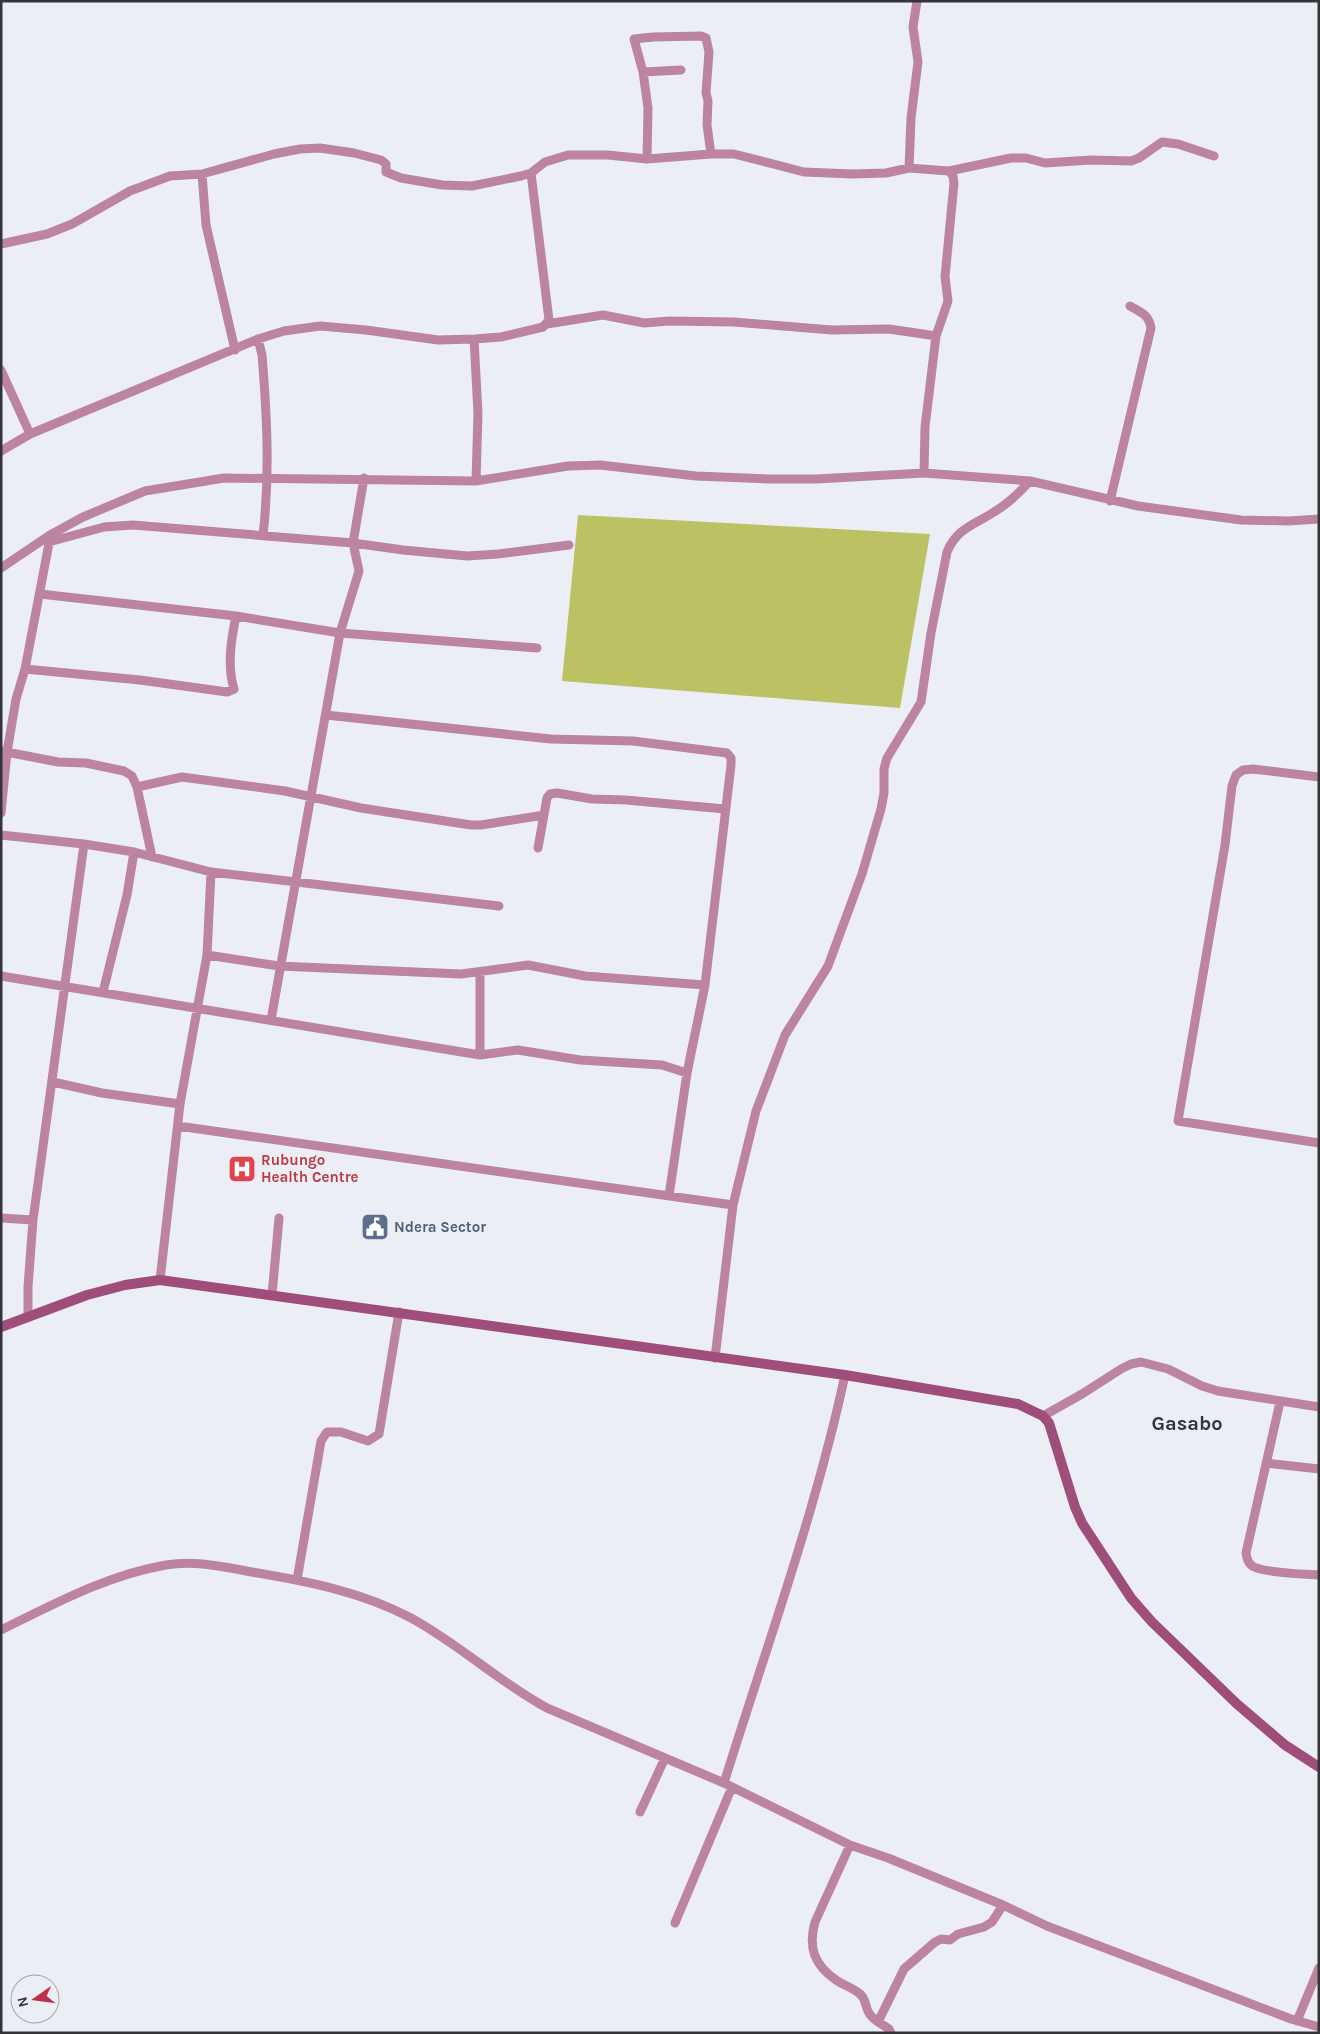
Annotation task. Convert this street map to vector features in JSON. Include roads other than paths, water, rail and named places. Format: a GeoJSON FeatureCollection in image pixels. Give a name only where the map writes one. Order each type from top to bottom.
{"type":"FeatureCollection","features":[{"type":"Feature","properties":{"kind":"main road"},"geometry":{"type":"LineString","coordinates":[[1,1327],[97,1292],[125,1284],[160,1280],[845,1375],[1018,1404],[1043,1416],[1049,1423],[1068,1488],[1082,1523],[1131,1598],[1152,1622],[1237,1704],[1285,1745],[1319,1767]]}},
{"type":"Feature","properties":{"kind":"street"},"geometry":{"type":"LineString","coordinates":[[909,168],[911,118],[918,62],[913,27],[917,1]]}},
{"type":"Feature","properties":{"kind":"street"},"geometry":{"type":"LineString","coordinates":[[647,159],[649,120],[643,72],[634,39],[653,36],[702,36],[706,38],[709,52],[706,93],[708,101],[707,126],[711,154]]}},
{"type":"Feature","properties":{"kind":"street"},"geometry":{"type":"LineString","coordinates":[[643,72],[681,70]]}},
{"type":"Feature","properties":{"kind":"street"},"geometry":{"type":"LineString","coordinates":[[1,244],[46,234],[72,224],[130,191],[156,180],[170,176],[202,174],[274,154],[300,149],[320,148],[354,153],[381,160],[386,164],[386,172],[401,178],[472,186],[531,173],[545,162],[568,155],[608,155],[647,159],[734,154],[804,172],[852,174],[886,173],[909,168],[949,171],[1011,158],[1026,158],[1045,163],[1091,160],[1131,161],[1139,158],[1162,142],[1178,144],[1214,156]]}},
{"type":"Feature","properties":{"kind":"street"},"geometry":{"type":"LineString","coordinates":[[924,474],[925,427],[936,336],[948,301],[945,277],[954,183],[953,176],[949,171]]}},
{"type":"Feature","properties":{"kind":"street"},"geometry":{"type":"LineString","coordinates":[[531,173],[549,320],[547,324]]}},
{"type":"Feature","properties":{"kind":"street"},"geometry":{"type":"LineString","coordinates":[[202,174],[206,225],[235,350]]}},
{"type":"Feature","properties":{"kind":"street"},"geometry":{"type":"LineString","coordinates":[[1110,500],[1152,328],[1150,320],[1130,306]]}},
{"type":"Feature","properties":{"kind":"street"},"geometry":{"type":"LineString","coordinates":[[1,451],[30,434],[258,339],[284,331],[320,326],[438,340],[474,339],[501,337],[543,327],[547,324],[612,315],[644,323],[669,320],[734,322],[832,330],[890,330],[936,336]]}},
{"type":"Feature","properties":{"kind":"street"},"geometry":{"type":"LineString","coordinates":[[258,339],[262,355],[265,388],[268,478],[263,535]]}},
{"type":"Feature","properties":{"kind":"street"},"geometry":{"type":"LineString","coordinates":[[474,339],[478,412],[476,481]]}},
{"type":"Feature","properties":{"kind":"street"},"geometry":{"type":"LineString","coordinates":[[1,370],[30,434]]}},
{"type":"Feature","properties":{"kind":"street"},"geometry":{"type":"LineString","coordinates":[[1,568],[83,517],[145,491],[224,478],[364,478],[476,481],[568,466],[600,465],[696,476],[817,479],[924,474],[1030,481],[1138,506],[1241,520],[1288,521],[1319,519]]}},
{"type":"Feature","properties":{"kind":"street"},"geometry":{"type":"LineString","coordinates":[[271,1020],[279,966],[340,633],[359,572],[352,543],[364,478]]}},
{"type":"Feature","properties":{"kind":"street"},"geometry":{"type":"LineString","coordinates":[[715,1358],[733,1205],[756,1111],[794,1018],[810,997],[828,966],[862,874],[881,809],[884,793],[884,769],[887,758],[921,702],[931,633],[947,552],[958,533],[1000,508],[1030,481]]}},
{"type":"Feature","properties":{"kind":"street"},"geometry":{"type":"LineString","coordinates":[[50,539],[104,527],[133,525],[352,543],[467,556],[569,545]]}},
{"type":"Feature","properties":{"kind":"street"},"geometry":{"type":"LineString","coordinates":[[1,813],[4,751],[25,669],[50,539]]}},
{"type":"Feature","properties":{"kind":"street"},"geometry":{"type":"LineString","coordinates":[[40,594],[236,616],[340,633],[537,648]]}},
{"type":"Feature","properties":{"kind":"street"},"geometry":{"type":"LineString","coordinates":[[25,669],[140,680],[227,692],[234,689],[230,664],[236,616]]}},
{"type":"Feature","properties":{"kind":"street"},"geometry":{"type":"LineString","coordinates":[[326,715],[551,739],[633,741],[728,753],[732,765],[705,986],[687,1073],[669,1196]]}},
{"type":"Feature","properties":{"kind":"street"},"geometry":{"type":"LineString","coordinates":[[4,751],[58,762],[86,763],[124,771],[132,776],[137,787],[152,857]]}},
{"type":"Feature","properties":{"kind":"street"},"geometry":{"type":"LineString","coordinates":[[1319,777],[1253,769],[1243,770],[1236,775],[1232,786],[1225,845],[1178,1121],[1319,1143]]}},
{"type":"Feature","properties":{"kind":"street"},"geometry":{"type":"LineString","coordinates":[[137,787],[182,777],[285,791],[361,808],[472,825],[544,815]]}},
{"type":"Feature","properties":{"kind":"street"},"geometry":{"type":"LineString","coordinates":[[538,848],[547,798],[550,794],[557,793],[592,799],[626,800],[726,810]]}},
{"type":"Feature","properties":{"kind":"street"},"geometry":{"type":"LineString","coordinates":[[1,835],[84,844],[134,852],[211,872],[499,906]]}},
{"type":"Feature","properties":{"kind":"street"},"geometry":{"type":"LineString","coordinates":[[28,1317],[28,1287],[33,1220],[84,844]]}},
{"type":"Feature","properties":{"kind":"street"},"geometry":{"type":"LineString","coordinates":[[104,992],[112,950],[127,895],[134,852]]}},
{"type":"Feature","properties":{"kind":"street"},"geometry":{"type":"LineString","coordinates":[[160,1280],[180,1104],[207,955],[211,872]]}},
{"type":"Feature","properties":{"kind":"street"},"geometry":{"type":"LineString","coordinates":[[207,955],[279,966],[461,974],[528,965],[586,976],[705,986]]}},
{"type":"Feature","properties":{"kind":"street"},"geometry":{"type":"LineString","coordinates":[[480,972],[480,1055]]}},
{"type":"Feature","properties":{"kind":"street"},"geometry":{"type":"LineString","coordinates":[[1,976],[480,1055],[518,1050],[580,1060],[662,1065],[687,1073]]}},
{"type":"Feature","properties":{"kind":"street"},"geometry":{"type":"LineString","coordinates":[[52,1082],[102,1093],[180,1104]]}},
{"type":"Feature","properties":{"kind":"street"},"geometry":{"type":"LineString","coordinates":[[178,1126],[733,1205]]}},
{"type":"Feature","properties":{"kind":"street"},"geometry":{"type":"LineString","coordinates":[[1,1218],[33,1220]]}},
{"type":"Feature","properties":{"kind":"street"},"geometry":{"type":"LineString","coordinates":[[272,1295],[279,1218]]}},
{"type":"Feature","properties":{"kind":"street"},"geometry":{"type":"LineString","coordinates":[[297,1580],[321,1441],[327,1432],[341,1432],[368,1441],[379,1434],[399,1312]]}},
{"type":"Feature","properties":{"kind":"street"},"geometry":{"type":"LineString","coordinates":[[1043,1416],[1121,1369],[1141,1362],[1161,1367],[1202,1386],[1218,1391],[1319,1407]]}},
{"type":"Feature","properties":{"kind":"street"},"geometry":{"type":"LineString","coordinates":[[675,1924],[728,1785],[761,1664],[782,1603],[827,1454],[845,1375]]}},
{"type":"Feature","properties":{"kind":"street"},"geometry":{"type":"LineString","coordinates":[[1280,1402],[1246,1553],[1248,1561],[1254,1567],[1319,1575]]}},
{"type":"Feature","properties":{"kind":"street"},"geometry":{"type":"LineString","coordinates":[[1266,1463],[1319,1469]]}},
{"type":"Feature","properties":{"kind":"street"},"geometry":{"type":"LineString","coordinates":[[1,1630],[78,1592],[119,1577],[168,1564],[218,1565],[297,1580],[354,1594],[382,1603],[412,1619],[462,1649],[524,1694],[547,1708],[728,1785],[850,1845],[888,1858],[1003,1905],[1047,1926],[1297,2021],[1319,2027]]}},
{"type":"Feature","properties":{"kind":"street"},"geometry":{"type":"LineString","coordinates":[[640,1812],[665,1758]]}},
{"type":"Feature","properties":{"kind":"street"},"geometry":{"type":"LineString","coordinates":[[850,1845],[815,1922],[811,1947],[814,1956],[827,1972],[835,1980],[860,1994],[864,1998],[868,2011],[878,2022],[889,2029],[891,2033]]}},
{"type":"Feature","properties":{"kind":"street"},"geometry":{"type":"LineString","coordinates":[[878,2022],[899,1975],[910,1962],[941,1939],[950,1940],[958,1934],[984,1927],[992,1922],[1003,1905]]}},
{"type":"Feature","properties":{"kind":"street"},"geometry":{"type":"LineString","coordinates":[[1297,2021],[1319,1968]]}},
{"type":"Feature","properties":{"kind":"place","name":"Rubungo Health Centre"},"geometry":{"type":"Point","coordinates":[242,1169]}},
{"type":"Feature","properties":{"kind":"place","name":"Ndera Sector"},"geometry":{"type":"Point","coordinates":[375,1227]}},
{"type":"Feature","properties":{"kind":"district","name":"Gasabo"},"geometry":{"type":"Point","coordinates":[1187,1423]}}]}
